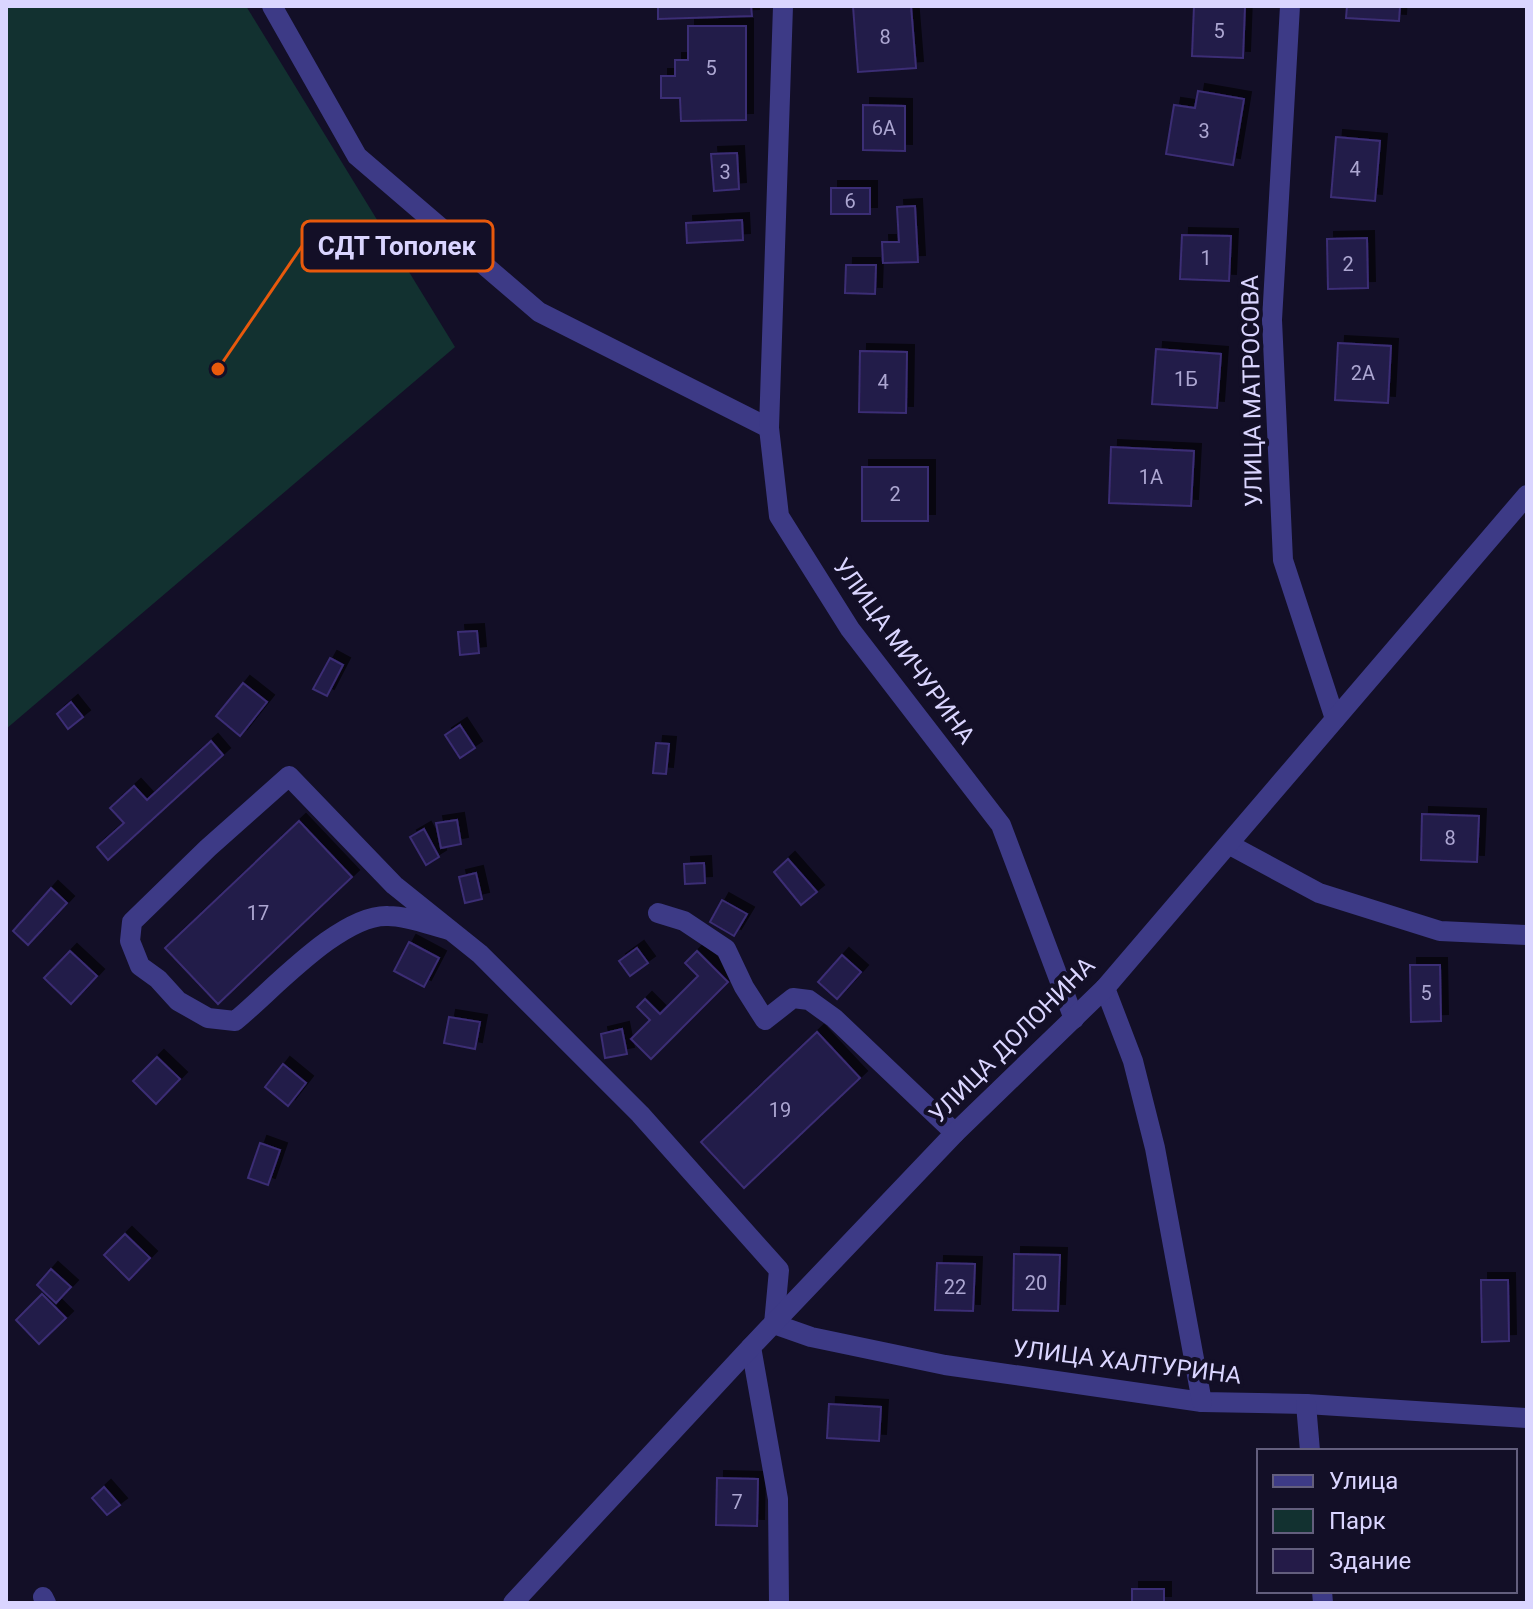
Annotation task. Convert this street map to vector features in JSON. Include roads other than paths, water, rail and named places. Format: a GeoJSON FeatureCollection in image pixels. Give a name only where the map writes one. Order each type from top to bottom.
{"type":"FeatureCollection","features":[{"type":"Feature","properties":{"kind":"street"},"geometry":{"type":"LineString","coordinates":[[272,6],[357,156],[539,312],[769,428]]}},
{"type":"Feature","properties":{"kind":"street","name":"УЛИЦА МИЧУРИНА"},"geometry":{"type":"LineString","coordinates":[[783,6],[769,428],[779,516],[850,629],[1001,825],[1074,1019]]}},
{"type":"Feature","properties":{"kind":"street","name":"УЛИЦА МАТРОСОВА"},"geometry":{"type":"LineString","coordinates":[[1290,6],[1272,320],[1283,560],[1335,719]]}},
{"type":"Feature","properties":{"kind":"street","name":"УЛИЦА ДОЛОНИНА"},"geometry":{"type":"LineString","coordinates":[[513,1603],[955,1133],[1105,988],[1527,495]]}},
{"type":"Feature","properties":{"kind":"street"},"geometry":{"type":"LineString","coordinates":[[449,930],[386,915],[353,925],[322,943],[235,1021],[208,1018],[178,1001],[158,979],[140,966],[130,941],[132,922],[208,848],[289,776],[394,885],[480,954],[640,1114],[779,1270],[774,1324]]}},
{"type":"Feature","properties":{"kind":"street"},"geometry":{"type":"LineString","coordinates":[[1230,845],[1319,893],[1440,931],[1527,935]]}},
{"type":"Feature","properties":{"kind":"street"},"geometry":{"type":"LineString","coordinates":[[658,913],[684,921],[726,949],[744,987],[765,1020],[793,998],[809,1000],[834,1018],[955,1133]]}},
{"type":"Feature","properties":{"kind":"street"},"geometry":{"type":"LineString","coordinates":[[1105,988],[1133,1061],[1155,1148],[1202,1402]]}},
{"type":"Feature","properties":{"kind":"street","name":"УЛИЦА ХАЛТУРИНА"},"geometry":{"type":"LineString","coordinates":[[774,1324],[811,1337],[945,1365],[1202,1402],[1306,1404],[1527,1418]]}},
{"type":"Feature","properties":{"kind":"street"},"geometry":{"type":"LineString","coordinates":[[751,1347],[778,1499],[779,1603]]}},
{"type":"Feature","properties":{"kind":"street"},"geometry":{"type":"LineString","coordinates":[[1306,1404],[1310,1449]]}},
{"type":"Feature","properties":{"kind":"place","name":"СДТ Тополек"},"geometry":{"type":"Point","coordinates":[218,369]}}]}
